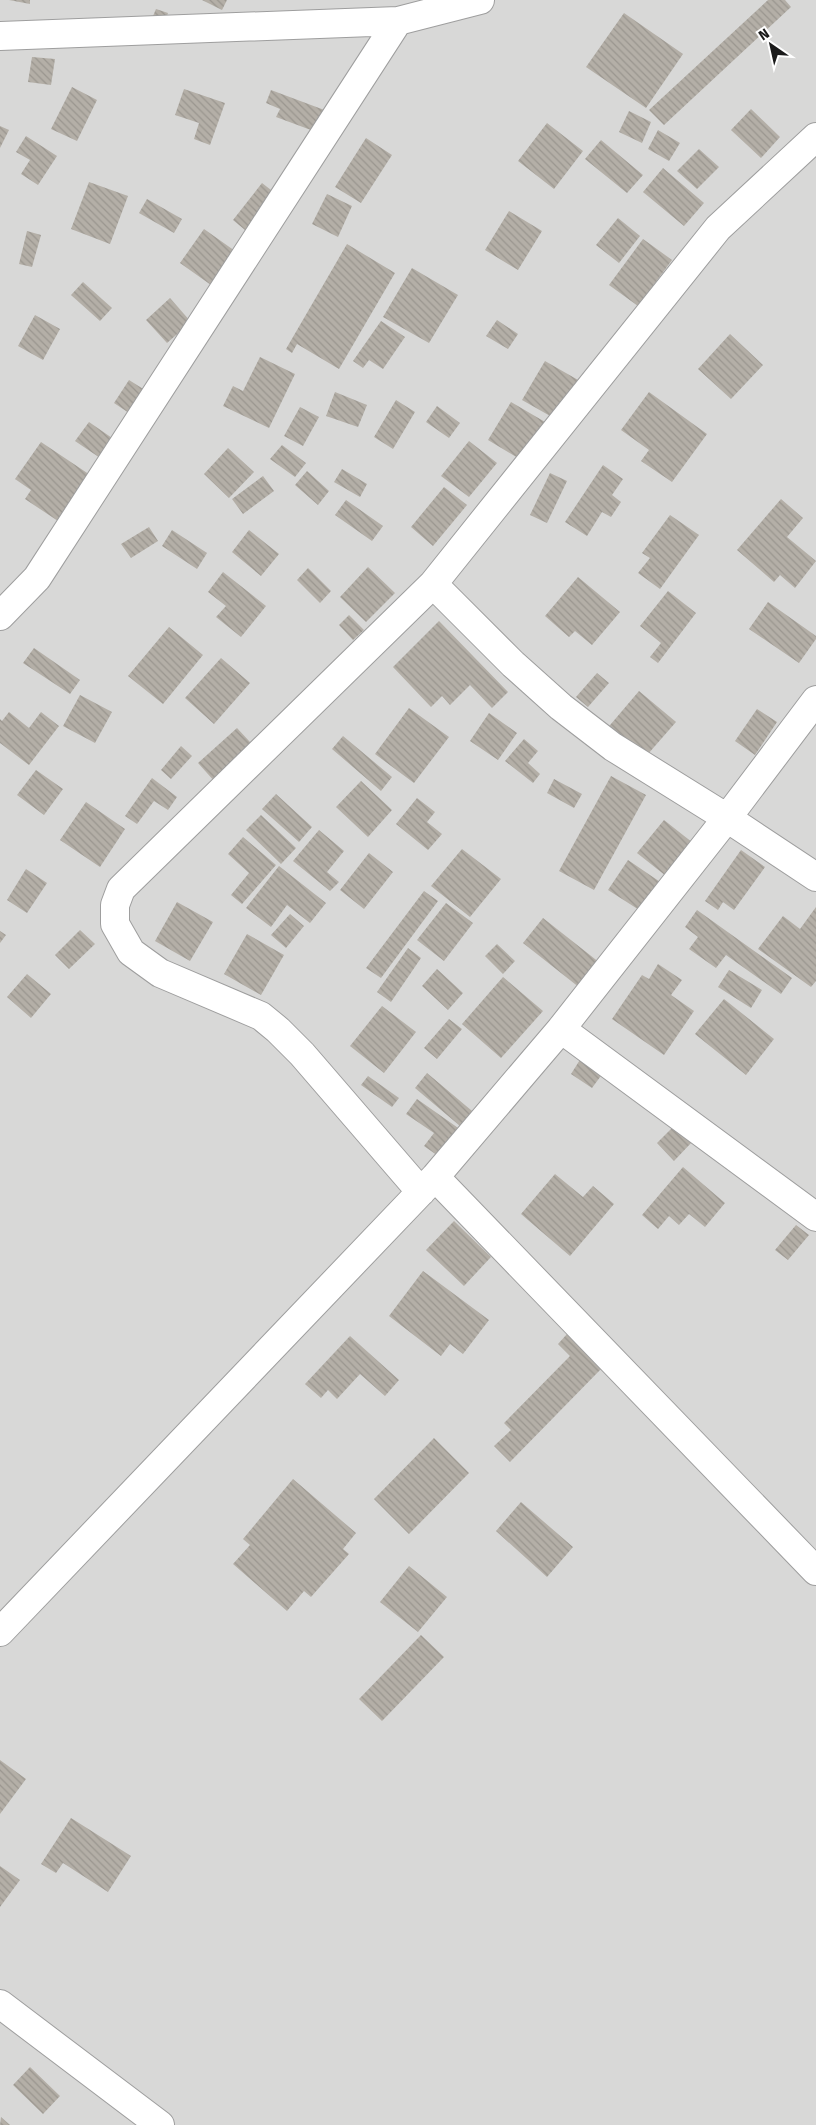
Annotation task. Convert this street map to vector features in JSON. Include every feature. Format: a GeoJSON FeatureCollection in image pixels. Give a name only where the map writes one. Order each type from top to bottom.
{"type":"FeatureCollection","features":[{"type":"Feature","properties":{"kind":"street"},"geometry":{"type":"LineString","coordinates":[[0,36],[398,21],[480,0]]}},
{"type":"Feature","properties":{"kind":"street"},"geometry":{"type":"LineString","coordinates":[[0,616],[37,578],[398,21]]}},
{"type":"Feature","properties":{"kind":"street"},"geometry":{"type":"LineString","coordinates":[[815,1565],[428,1184],[278,1030],[261,1016],[160,973],[131,952],[115,924],[115,905],[121,889],[433,584],[718,228],[816,137]]}},
{"type":"Feature","properties":{"kind":"street"},"geometry":{"type":"LineString","coordinates":[[433,584],[560,708],[613,747],[727,818],[816,877]]}},
{"type":"Feature","properties":{"kind":"street"},"geometry":{"type":"LineString","coordinates":[[0,1632],[428,1184],[561,1029],[727,818],[816,700]]}},
{"type":"Feature","properties":{"kind":"street"},"geometry":{"type":"LineString","coordinates":[[561,1029],[816,1218]]}},
{"type":"Feature","properties":{"kind":"street"},"geometry":{"type":"LineString","coordinates":[[0,2004],[160,2125]]}},
{"type":"Feature","properties":{"kind":"shaded area"},"geometry":{"type":"Polygon","coordinates":[[[0,0],[816,0],[816,2125],[0,2125],[0,0]]]}},
{"type":"Feature","properties":{"kind":"building"},"geometry":{"type":"Polygon","coordinates":[[[9,0],[30,0],[30,4],[9,0]]]}},
{"type":"Feature","properties":{"kind":"building"},"geometry":{"type":"Polygon","coordinates":[[[202,0],[227,0],[222,10],[202,0]]]}},
{"type":"Feature","properties":{"kind":"building"},"geometry":{"type":"Polygon","coordinates":[[[768,0],[785,0],[791,7],[664,125],[649,110],[768,0]]]}},
{"type":"Feature","properties":{"kind":"building"},"geometry":{"type":"Polygon","coordinates":[[[156,9],[168,13],[163,28],[150,23],[156,9]]]}},
{"type":"Feature","properties":{"kind":"building"},"geometry":{"type":"Polygon","coordinates":[[[624,13],[683,54],[646,108],[586,67],[624,13]]]}},
{"type":"Feature","properties":{"kind":"building"},"geometry":{"type":"Polygon","coordinates":[[[32,57],[55,59],[51,85],[28,82],[32,57]]]}},
{"type":"Feature","properties":{"kind":"building"},"geometry":{"type":"Polygon","coordinates":[[[72,87],[97,100],[77,141],[51,129],[72,87]]]}},
{"type":"Feature","properties":{"kind":"building"},"geometry":{"type":"Polygon","coordinates":[[[184,89],[225,103],[210,145],[194,139],[199,123],[175,115],[184,89]]]}},
{"type":"Feature","properties":{"kind":"building"},"geometry":{"type":"Polygon","coordinates":[[[271,90],[327,111],[319,133],[276,117],[280,109],[266,103],[271,90]]]}},
{"type":"Feature","properties":{"kind":"building"},"geometry":{"type":"Polygon","coordinates":[[[751,109],[780,137],[761,158],[731,130],[751,109]]]}},
{"type":"Feature","properties":{"kind":"building"},"geometry":{"type":"Polygon","coordinates":[[[629,111],[651,122],[642,143],[619,132],[629,111]]]}},
{"type":"Feature","properties":{"kind":"building"},"geometry":{"type":"Polygon","coordinates":[[[547,123],[583,151],[554,189],[518,161],[547,123]]]}},
{"type":"Feature","properties":{"kind":"building"},"geometry":{"type":"Polygon","coordinates":[[[0,126],[9,130],[0,148],[0,126]]]}},
{"type":"Feature","properties":{"kind":"building"},"geometry":{"type":"Polygon","coordinates":[[[658,130],[680,143],[669,161],[648,149],[658,130]]]}},
{"type":"Feature","properties":{"kind":"building"},"geometry":{"type":"Polygon","coordinates":[[[26,136],[57,156],[38,185],[21,174],[30,160],[16,152],[26,136]]]}},
{"type":"Feature","properties":{"kind":"building"},"geometry":{"type":"Polygon","coordinates":[[[366,138],[392,155],[361,203],[335,187],[366,138]]]}},
{"type":"Feature","properties":{"kind":"building"},"geometry":{"type":"Polygon","coordinates":[[[601,140],[643,175],[627,193],[585,159],[601,140]]]}},
{"type":"Feature","properties":{"kind":"building"},"geometry":{"type":"Polygon","coordinates":[[[699,149],[719,167],[697,189],[677,171],[699,149]]]}},
{"type":"Feature","properties":{"kind":"building"},"geometry":{"type":"Polygon","coordinates":[[[663,168],[704,203],[684,226],[643,192],[663,168]]]}},
{"type":"Feature","properties":{"kind":"building"},"geometry":{"type":"Polygon","coordinates":[[[89,182],[128,196],[110,244],[71,229],[89,182]]]}},
{"type":"Feature","properties":{"kind":"building"},"geometry":{"type":"Polygon","coordinates":[[[262,183],[280,197],[251,235],[233,220],[262,183]]]}},
{"type":"Feature","properties":{"kind":"building"},"geometry":{"type":"Polygon","coordinates":[[[327,194],[352,206],[338,237],[312,224],[327,194]]]}},
{"type":"Feature","properties":{"kind":"building"},"geometry":{"type":"Polygon","coordinates":[[[147,199],[182,219],[174,233],[139,213],[147,199]]]}},
{"type":"Feature","properties":{"kind":"building"},"geometry":{"type":"Polygon","coordinates":[[[509,211],[542,231],[518,270],[485,250],[509,211]]]}},
{"type":"Feature","properties":{"kind":"building"},"geometry":{"type":"Polygon","coordinates":[[[618,218],[640,236],[619,263],[596,245],[618,218]]]}},
{"type":"Feature","properties":{"kind":"building"},"geometry":{"type":"Polygon","coordinates":[[[204,229],[235,251],[211,285],[180,263],[204,229]]]}},
{"type":"Feature","properties":{"kind":"building"},"geometry":{"type":"Polygon","coordinates":[[[27,231],[41,235],[32,267],[19,264],[27,231]]]}},
{"type":"Feature","properties":{"kind":"building"},"geometry":{"type":"Polygon","coordinates":[[[643,239],[672,260],[638,306],[609,285],[643,239]]]}},
{"type":"Feature","properties":{"kind":"building"},"geometry":{"type":"Polygon","coordinates":[[[347,244],[395,273],[339,369],[297,344],[292,353],[286,349],[347,244]]]}},
{"type":"Feature","properties":{"kind":"building"},"geometry":{"type":"Polygon","coordinates":[[[412,268],[458,295],[429,343],[383,317],[412,268]]]}},
{"type":"Feature","properties":{"kind":"building"},"geometry":{"type":"Polygon","coordinates":[[[83,282],[112,308],[100,321],[71,295],[83,282]]]}},
{"type":"Feature","properties":{"kind":"building"},"geometry":{"type":"Polygon","coordinates":[[[170,298],[191,322],[167,343],[146,320],[170,298]]]}},
{"type":"Feature","properties":{"kind":"building"},"geometry":{"type":"Polygon","coordinates":[[[35,315],[60,329],[43,360],[18,346],[35,315]]]}},
{"type":"Feature","properties":{"kind":"building"},"geometry":{"type":"Polygon","coordinates":[[[497,320],[518,334],[508,349],[486,336],[497,320]]]}},
{"type":"Feature","properties":{"kind":"building"},"geometry":{"type":"Polygon","coordinates":[[[381,321],[405,337],[383,369],[369,360],[363,368],[353,361],[381,321]]]}},
{"type":"Feature","properties":{"kind":"building"},"geometry":{"type":"Polygon","coordinates":[[[730,334],[763,365],[731,399],[698,369],[730,334]]]}},
{"type":"Feature","properties":{"kind":"building"},"geometry":{"type":"Polygon","coordinates":[[[260,357],[295,374],[269,428],[223,406],[233,386],[243,391],[260,357]]]}},
{"type":"Feature","properties":{"kind":"building"},"geometry":{"type":"Polygon","coordinates":[[[545,361],[592,388],[559,421],[522,400],[545,361]]]}},
{"type":"Feature","properties":{"kind":"building"},"geometry":{"type":"Polygon","coordinates":[[[129,380],[148,392],[132,415],[114,403],[129,380]]]}},
{"type":"Feature","properties":{"kind":"building"},"geometry":{"type":"Polygon","coordinates":[[[335,392],[367,405],[358,427],[326,416],[335,392]]]}},
{"type":"Feature","properties":{"kind":"building"},"geometry":{"type":"Polygon","coordinates":[[[649,392],[707,434],[672,482],[641,461],[649,450],[621,430],[649,392]]]}},
{"type":"Feature","properties":{"kind":"building"},"geometry":{"type":"Polygon","coordinates":[[[396,400],[415,412],[393,449],[374,437],[396,400]]]}},
{"type":"Feature","properties":{"kind":"building"},"geometry":{"type":"Polygon","coordinates":[[[511,402],[557,429],[528,464],[488,440],[511,402]]]}},
{"type":"Feature","properties":{"kind":"building"},"geometry":{"type":"Polygon","coordinates":[[[437,406],[460,423],[449,438],[426,422],[437,406]]]}},
{"type":"Feature","properties":{"kind":"building"},"geometry":{"type":"Polygon","coordinates":[[[300,407],[319,417],[303,446],[284,436],[300,407]]]}},
{"type":"Feature","properties":{"kind":"building"},"geometry":{"type":"Polygon","coordinates":[[[89,422],[125,447],[112,466],[75,441],[89,422]]]}},
{"type":"Feature","properties":{"kind":"building"},"geometry":{"type":"Polygon","coordinates":[[[469,441],[497,463],[469,497],[441,476],[469,441]]]}},
{"type":"Feature","properties":{"kind":"building"},"geometry":{"type":"Polygon","coordinates":[[[41,442],[105,485],[73,531],[25,499],[31,490],[15,479],[41,442]]]}},
{"type":"Feature","properties":{"kind":"building"},"geometry":{"type":"Polygon","coordinates":[[[282,445],[306,463],[295,477],[270,459],[282,445]]]}},
{"type":"Feature","properties":{"kind":"building"},"geometry":{"type":"Polygon","coordinates":[[[228,448],[254,472],[229,498],[204,474],[228,448]]]}},
{"type":"Feature","properties":{"kind":"building"},"geometry":{"type":"Polygon","coordinates":[[[603,465],[623,479],[612,495],[621,502],[611,517],[602,512],[587,536],[565,522],[603,465]]]}},
{"type":"Feature","properties":{"kind":"building"},"geometry":{"type":"Polygon","coordinates":[[[342,469],[367,484],[360,497],[334,482],[342,469]]]}},
{"type":"Feature","properties":{"kind":"building"},"geometry":{"type":"Polygon","coordinates":[[[307,471],[329,491],[318,505],[295,485],[307,471]]]}},
{"type":"Feature","properties":{"kind":"building"},"geometry":{"type":"Polygon","coordinates":[[[550,473],[567,481],[547,523],[530,515],[550,473]]]}},
{"type":"Feature","properties":{"kind":"building"},"geometry":{"type":"Polygon","coordinates":[[[263,476],[274,491],[243,514],[232,499],[263,476]]]}},
{"type":"Feature","properties":{"kind":"building"},"geometry":{"type":"Polygon","coordinates":[[[444,487],[467,505],[433,546],[411,527],[444,487]]]}},
{"type":"Feature","properties":{"kind":"building"},"geometry":{"type":"Polygon","coordinates":[[[781,499],[803,518],[787,537],[816,561],[795,588],[780,575],[774,582],[737,550],[781,499]]]}},
{"type":"Feature","properties":{"kind":"building"},"geometry":{"type":"Polygon","coordinates":[[[346,500],[383,526],[372,541],[335,515],[346,500]]]}},
{"type":"Feature","properties":{"kind":"building"},"geometry":{"type":"Polygon","coordinates":[[[670,515],[699,535],[660,589],[638,573],[650,558],[642,553],[670,515]]]}},
{"type":"Feature","properties":{"kind":"building"},"geometry":{"type":"Polygon","coordinates":[[[149,527],[158,541],[131,558],[121,544],[149,527]]]}},
{"type":"Feature","properties":{"kind":"building"},"geometry":{"type":"Polygon","coordinates":[[[172,530],[207,553],[197,569],[162,546],[172,530]]]}},
{"type":"Feature","properties":{"kind":"building"},"geometry":{"type":"Polygon","coordinates":[[[249,530],[279,554],[261,576],[232,552],[249,530]]]}},
{"type":"Feature","properties":{"kind":"building"},"geometry":{"type":"Polygon","coordinates":[[[368,567],[395,593],[366,622],[340,597],[368,567]]]}},
{"type":"Feature","properties":{"kind":"building"},"geometry":{"type":"Polygon","coordinates":[[[308,568],[331,591],[320,603],[297,580],[308,568]]]}},
{"type":"Feature","properties":{"kind":"building"},"geometry":{"type":"Polygon","coordinates":[[[223,572],[266,606],[241,637],[216,617],[226,606],[208,592],[223,572]]]}},
{"type":"Feature","properties":{"kind":"building"},"geometry":{"type":"Polygon","coordinates":[[[578,577],[620,612],[592,645],[575,631],[569,637],[545,616],[578,577]]]}},
{"type":"Feature","properties":{"kind":"building"},"geometry":{"type":"Polygon","coordinates":[[[668,591],[696,613],[658,663],[650,657],[661,643],[640,626],[668,591]]]}},
{"type":"Feature","properties":{"kind":"building"},"geometry":{"type":"Polygon","coordinates":[[[768,602],[816,636],[816,639],[799,663],[749,629],[768,602]]]}},
{"type":"Feature","properties":{"kind":"building"},"geometry":{"type":"Polygon","coordinates":[[[349,615],[364,630],[353,640],[339,625],[349,615]]]}},
{"type":"Feature","properties":{"kind":"building"},"geometry":{"type":"Polygon","coordinates":[[[439,621],[508,692],[492,708],[470,685],[450,705],[442,696],[431,707],[393,667],[439,621]]]}},
{"type":"Feature","properties":{"kind":"building"},"geometry":{"type":"Polygon","coordinates":[[[169,627],[203,655],[163,704],[128,676],[169,627]]]}},
{"type":"Feature","properties":{"kind":"building"},"geometry":{"type":"Polygon","coordinates":[[[34,648],[80,680],[70,694],[23,663],[34,648]]]}},
{"type":"Feature","properties":{"kind":"building"},"geometry":{"type":"Polygon","coordinates":[[[221,658],[250,683],[214,724],[185,698],[221,658]]]}},
{"type":"Feature","properties":{"kind":"building"},"geometry":{"type":"Polygon","coordinates":[[[597,673],[609,683],[588,707],[576,697],[597,673]]]}},
{"type":"Feature","properties":{"kind":"building"},"geometry":{"type":"Polygon","coordinates":[[[639,691],[676,722],[641,762],[605,731],[639,691]]]}},
{"type":"Feature","properties":{"kind":"building"},"geometry":{"type":"Polygon","coordinates":[[[80,695],[112,712],[95,743],[63,726],[80,695]]]}},
{"type":"Feature","properties":{"kind":"building"},"geometry":{"type":"Polygon","coordinates":[[[409,708],[449,737],[414,783],[375,754],[409,708]]]}},
{"type":"Feature","properties":{"kind":"building"},"geometry":{"type":"Polygon","coordinates":[[[757,709],[777,722],[755,755],[735,741],[757,709]]]}},
{"type":"Feature","properties":{"kind":"building"},"geometry":{"type":"Polygon","coordinates":[[[9,712],[29,728],[41,712],[59,726],[29,765],[0,743],[0,719],[2,721],[9,712]]]}},
{"type":"Feature","properties":{"kind":"building"},"geometry":{"type":"Polygon","coordinates":[[[489,713],[517,733],[498,760],[470,741],[489,713]]]}},
{"type":"Feature","properties":{"kind":"building"},"geometry":{"type":"Polygon","coordinates":[[[237,728],[263,756],[224,792],[198,763],[237,728]]]}},
{"type":"Feature","properties":{"kind":"building"},"geometry":{"type":"Polygon","coordinates":[[[343,736],[392,777],[381,791],[332,749],[343,736]]]}},
{"type":"Feature","properties":{"kind":"building"},"geometry":{"type":"Polygon","coordinates":[[[524,739],[538,751],[528,763],[540,774],[533,783],[505,761],[524,739]]]}},
{"type":"Feature","properties":{"kind":"building"},"geometry":{"type":"Polygon","coordinates":[[[181,746],[192,756],[171,779],[161,770],[181,746]]]}},
{"type":"Feature","properties":{"kind":"building"},"geometry":{"type":"Polygon","coordinates":[[[36,770],[63,789],[44,815],[17,795],[36,770]]]}},
{"type":"Feature","properties":{"kind":"building"},"geometry":{"type":"Polygon","coordinates":[[[611,776],[646,795],[594,890],[559,871],[611,776]]]}},
{"type":"Feature","properties":{"kind":"building"},"geometry":{"type":"Polygon","coordinates":[[[152,778],[177,797],[168,810],[154,801],[137,824],[125,816],[152,778]]]}},
{"type":"Feature","properties":{"kind":"building"},"geometry":{"type":"Polygon","coordinates":[[[554,779],[582,794],[574,808],[547,793],[554,779]]]}},
{"type":"Feature","properties":{"kind":"building"},"geometry":{"type":"Polygon","coordinates":[[[361,781],[392,810],[368,837],[336,807],[361,781]]]}},
{"type":"Feature","properties":{"kind":"building"},"geometry":{"type":"Polygon","coordinates":[[[276,794],[312,827],[299,842],[262,809],[276,794]]]}},
{"type":"Feature","properties":{"kind":"building"},"geometry":{"type":"Polygon","coordinates":[[[417,798],[435,812],[427,822],[442,834],[428,850],[396,824],[417,798]]]}},
{"type":"Feature","properties":{"kind":"building"},"geometry":{"type":"Polygon","coordinates":[[[86,802],[125,829],[100,867],[60,840],[86,802]]]}},
{"type":"Feature","properties":{"kind":"building"},"geometry":{"type":"Polygon","coordinates":[[[261,815],[296,848],[281,864],[246,830],[261,815]]]}},
{"type":"Feature","properties":{"kind":"building"},"geometry":{"type":"Polygon","coordinates":[[[664,820],[693,843],[666,876],[637,853],[664,820]]]}},
{"type":"Feature","properties":{"kind":"building"},"geometry":{"type":"Polygon","coordinates":[[[319,830],[344,851],[327,872],[339,882],[330,891],[293,861],[319,830]]]}},
{"type":"Feature","properties":{"kind":"building"},"geometry":{"type":"Polygon","coordinates":[[[243,837],[276,865],[242,904],[231,895],[249,873],[228,854],[243,837]]]}},
{"type":"Feature","properties":{"kind":"building"},"geometry":{"type":"Polygon","coordinates":[[[462,849],[501,879],[470,917],[431,886],[462,849]]]}},
{"type":"Feature","properties":{"kind":"building"},"geometry":{"type":"Polygon","coordinates":[[[741,850],[765,867],[734,910],[723,902],[718,910],[705,901],[741,850]]]}},
{"type":"Feature","properties":{"kind":"building"},"geometry":{"type":"Polygon","coordinates":[[[369,853],[393,872],[364,909],[340,890],[369,853]]]}},
{"type":"Feature","properties":{"kind":"building"},"geometry":{"type":"Polygon","coordinates":[[[628,860],[666,886],[647,915],[608,890],[628,860]]]}},
{"type":"Feature","properties":{"kind":"building"},"geometry":{"type":"Polygon","coordinates":[[[279,866],[326,903],[310,923],[287,905],[271,927],[246,908],[279,866]]]}},
{"type":"Feature","properties":{"kind":"building"},"geometry":{"type":"Polygon","coordinates":[[[26,869],[47,883],[27,913],[7,900],[26,869]]]}},
{"type":"Feature","properties":{"kind":"building"},"geometry":{"type":"Polygon","coordinates":[[[424,891],[438,901],[381,978],[366,968],[424,891]]]}},
{"type":"Feature","properties":{"kind":"building"},"geometry":{"type":"Polygon","coordinates":[[[177,902],[213,922],[190,961],[155,941],[177,902]]]}},
{"type":"Feature","properties":{"kind":"building"},"geometry":{"type":"Polygon","coordinates":[[[446,903],[473,923],[444,961],[417,940],[446,903]]]}},
{"type":"Feature","properties":{"kind":"building"},"geometry":{"type":"Polygon","coordinates":[[[816,907],[816,981],[811,987],[758,949],[783,916],[800,929],[816,907]]]}},
{"type":"Feature","properties":{"kind":"building"},"geometry":{"type":"Polygon","coordinates":[[[697,910],[792,978],[781,994],[726,955],[716,968],[689,949],[698,937],[685,927],[697,910]]]}},
{"type":"Feature","properties":{"kind":"building"},"geometry":{"type":"Polygon","coordinates":[[[290,914],[304,926],[286,948],[271,935],[290,914]]]}},
{"type":"Feature","properties":{"kind":"building"},"geometry":{"type":"Polygon","coordinates":[[[543,918],[600,963],[580,988],[523,943],[543,918]]]}},
{"type":"Feature","properties":{"kind":"building"},"geometry":{"type":"Polygon","coordinates":[[[80,930],[95,944],[69,969],[55,955],[80,930]]]}},
{"type":"Feature","properties":{"kind":"building"},"geometry":{"type":"Polygon","coordinates":[[[0,931],[6,935],[0,943],[0,931]]]}},
{"type":"Feature","properties":{"kind":"building"},"geometry":{"type":"Polygon","coordinates":[[[247,934],[284,955],[261,995],[224,974],[247,934]]]}},
{"type":"Feature","properties":{"kind":"building"},"geometry":{"type":"Polygon","coordinates":[[[497,944],[515,961],[503,974],[485,956],[497,944]]]}},
{"type":"Feature","properties":{"kind":"building"},"geometry":{"type":"Polygon","coordinates":[[[408,948],[421,958],[391,1002],[377,992],[408,948]]]}},
{"type":"Feature","properties":{"kind":"building"},"geometry":{"type":"Polygon","coordinates":[[[658,964],[682,980],[671,995],[694,1011],[664,1055],[612,1019],[642,975],[649,979],[658,964]]]}},
{"type":"Feature","properties":{"kind":"building"},"geometry":{"type":"Polygon","coordinates":[[[437,969],[463,993],[448,1010],[422,986],[437,969]]]}},
{"type":"Feature","properties":{"kind":"building"},"geometry":{"type":"Polygon","coordinates":[[[729,970],[762,990],[751,1008],[718,987],[729,970]]]}},
{"type":"Feature","properties":{"kind":"building"},"geometry":{"type":"Polygon","coordinates":[[[27,974],[51,994],[31,1018],[7,997],[27,974]]]}},
{"type":"Feature","properties":{"kind":"building"},"geometry":{"type":"Polygon","coordinates":[[[503,977],[543,1011],[501,1058],[462,1024],[503,977]]]}},
{"type":"Feature","properties":{"kind":"building"},"geometry":{"type":"Polygon","coordinates":[[[724,999],[774,1039],[746,1075],[695,1034],[724,999]]]}},
{"type":"Feature","properties":{"kind":"building"},"geometry":{"type":"Polygon","coordinates":[[[382,1006],[416,1032],[384,1073],[350,1046],[382,1006]]]}},
{"type":"Feature","properties":{"kind":"building"},"geometry":{"type":"Polygon","coordinates":[[[449,1019],[462,1029],[437,1059],[424,1048],[449,1019]]]}},
{"type":"Feature","properties":{"kind":"building"},"geometry":{"type":"Polygon","coordinates":[[[583,1055],[606,1069],[592,1088],[571,1074],[583,1055]]]}},
{"type":"Feature","properties":{"kind":"building"},"geometry":{"type":"Polygon","coordinates":[[[427,1073],[478,1116],[466,1131],[415,1088],[427,1073]]]}},
{"type":"Feature","properties":{"kind":"building"},"geometry":{"type":"Polygon","coordinates":[[[368,1076],[399,1098],[392,1107],[361,1085],[368,1076]]]}},
{"type":"Feature","properties":{"kind":"building"},"geometry":{"type":"Polygon","coordinates":[[[417,1099],[461,1130],[441,1158],[424,1146],[434,1133],[406,1114],[417,1099]]]}},
{"type":"Feature","properties":{"kind":"building"},"geometry":{"type":"Polygon","coordinates":[[[675,1125],[692,1142],[674,1161],[657,1143],[675,1125]]]}},
{"type":"Feature","properties":{"kind":"building"},"geometry":{"type":"Polygon","coordinates":[[[683,1167],[725,1203],[705,1227],[689,1214],[679,1225],[669,1216],[658,1229],[642,1215],[683,1167]]]}},
{"type":"Feature","properties":{"kind":"building"},"geometry":{"type":"Polygon","coordinates":[[[555,1174],[583,1197],[593,1186],[614,1204],[570,1256],[521,1214],[555,1174]]]}},
{"type":"Feature","properties":{"kind":"building"},"geometry":{"type":"Polygon","coordinates":[[[454,1221],[491,1257],[464,1286],[426,1250],[454,1221]]]}},
{"type":"Feature","properties":{"kind":"building"},"geometry":{"type":"Polygon","coordinates":[[[796,1225],[809,1235],[788,1260],[775,1250],[796,1225]]]}},
{"type":"Feature","properties":{"kind":"building"},"geometry":{"type":"Polygon","coordinates":[[[423,1271],[489,1320],[463,1354],[450,1344],[441,1356],[389,1316],[423,1271]]]}},
{"type":"Feature","properties":{"kind":"building"},"geometry":{"type":"Polygon","coordinates":[[[567,1334],[602,1368],[510,1462],[494,1446],[511,1430],[504,1423],[570,1356],[558,1344],[567,1334]]]}},
{"type":"Feature","properties":{"kind":"building"},"geometry":{"type":"Polygon","coordinates":[[[350,1336],[399,1380],[385,1396],[360,1374],[337,1399],[328,1390],[321,1398],[305,1384],[350,1336]]]}},
{"type":"Feature","properties":{"kind":"building"},"geometry":{"type":"Polygon","coordinates":[[[434,1438],[469,1473],[409,1534],[374,1499],[434,1438]]]}},
{"type":"Feature","properties":{"kind":"building"},"geometry":{"type":"Polygon","coordinates":[[[293,1479],[356,1533],[343,1549],[349,1554],[311,1597],[304,1591],[287,1611],[233,1564],[250,1545],[243,1539],[293,1479]]]}},
{"type":"Feature","properties":{"kind":"building"},"geometry":{"type":"Polygon","coordinates":[[[521,1502],[573,1547],[547,1577],[496,1531],[521,1502]]]}},
{"type":"Feature","properties":{"kind":"building"},"geometry":{"type":"Polygon","coordinates":[[[409,1566],[447,1597],[418,1632],[380,1602],[409,1566]]]}},
{"type":"Feature","properties":{"kind":"building"},"geometry":{"type":"Polygon","coordinates":[[[421,1635],[444,1657],[382,1721],[359,1699],[421,1635]]]}},
{"type":"Feature","properties":{"kind":"building"},"geometry":{"type":"Polygon","coordinates":[[[0,1760],[26,1779],[0,1814],[0,1760]]]}},
{"type":"Feature","properties":{"kind":"building"},"geometry":{"type":"Polygon","coordinates":[[[71,1818],[131,1856],[108,1892],[63,1863],[56,1873],[41,1864],[71,1818]]]}},
{"type":"Feature","properties":{"kind":"building"},"geometry":{"type":"Polygon","coordinates":[[[0,1866],[20,1880],[0,1907],[0,1866]]]}},
{"type":"Feature","properties":{"kind":"building"},"geometry":{"type":"Polygon","coordinates":[[[30,2067],[60,2096],[43,2114],[13,2085],[30,2067]]]}},
{"type":"Feature","properties":{"kind":"building"},"geometry":{"type":"Polygon","coordinates":[[[1,2117],[10,2125],[0,2125],[1,2117]]]}}]}
